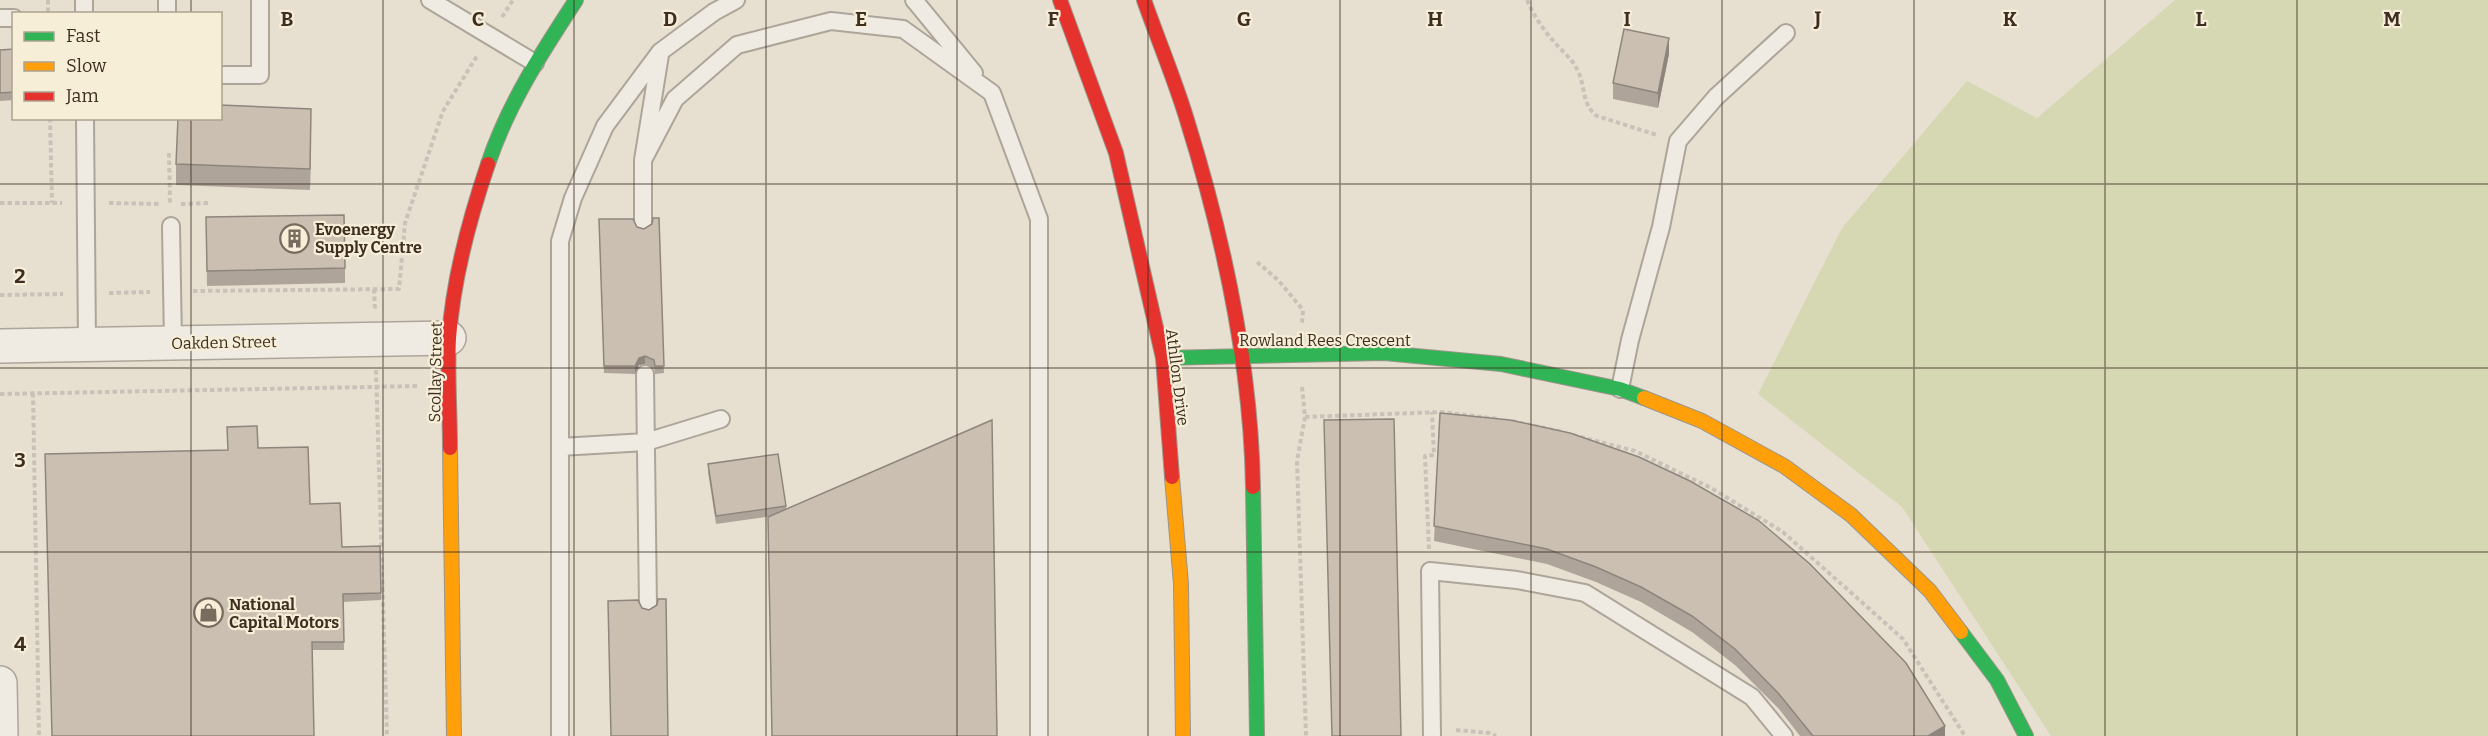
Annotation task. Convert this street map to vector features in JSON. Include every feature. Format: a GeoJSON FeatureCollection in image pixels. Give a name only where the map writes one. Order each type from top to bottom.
{"type":"FeatureCollection","features":[{"type":"Feature","properties":{"kind":"street","name":"Scollay Street"},"geometry":{"type":"LineString","coordinates":[[454,736],[449,338],[458,272],[474,206],[499,132],[535,63],[576,0]]}},
{"type":"Feature","properties":{"kind":"street","name":"Athllon Drive"},"geometry":{"type":"LineString","coordinates":[[1060,0],[1116,153],[1163,358],[1181,584],[1183,736]]}},
{"type":"Feature","properties":{"kind":"street"},"geometry":{"type":"LineString","coordinates":[[1144,0],[1187,118],[1219,238],[1242,356],[1253,473],[1257,736]]}},
{"type":"Feature","properties":{"kind":"street","name":"Oakden Street"},"geometry":{"type":"LineString","coordinates":[[0,346],[449,338]]}},
{"type":"Feature","properties":{"kind":"street","name":"Rowland Rees Crescent"},"geometry":{"type":"LineString","coordinates":[[1163,358],[1384,353],[1501,364],[1620,389],[1702,421],[1784,466],[1851,515],[1930,591],[1997,680],[2026,736]]}},
{"type":"Feature","properties":{"kind":"street"},"geometry":{"type":"LineString","coordinates":[[0,683],[1,736]]}},
{"type":"Feature","properties":{"kind":"lane"},"geometry":{"type":"LineString","coordinates":[[222,75],[260,75],[260,0]]}},
{"type":"Feature","properties":{"kind":"lane"},"geometry":{"type":"LineString","coordinates":[[430,0],[535,63]]}},
{"type":"Feature","properties":{"kind":"lane"},"geometry":{"type":"LineString","coordinates":[[560,736],[560,241],[573,198],[605,126],[660,52],[714,12],[736,0]]}},
{"type":"Feature","properties":{"kind":"lane"},"geometry":{"type":"LineString","coordinates":[[914,0],[992,93],[1039,219],[1039,736]]}},
{"type":"Feature","properties":{"kind":"lane"},"geometry":{"type":"LineString","coordinates":[[643,160],[675,99],[737,45],[831,21],[903,29],[990,92]]}},
{"type":"Feature","properties":{"kind":"lane"},"geometry":{"type":"LineString","coordinates":[[1620,389],[1630,340],[1661,227],[1678,141],[1716,97],[1786,33]]}},
{"type":"Feature","properties":{"kind":"lane"},"geometry":{"type":"LineString","coordinates":[[643,226],[643,160],[660,52]]}},
{"type":"Feature","properties":{"kind":"lane"},"geometry":{"type":"LineString","coordinates":[[85,120],[87,344]]}},
{"type":"Feature","properties":{"kind":"lane"},"geometry":{"type":"LineString","coordinates":[[171,226],[173,343]]}},
{"type":"Feature","properties":{"kind":"lane"},"geometry":{"type":"LineString","coordinates":[[645,374],[648,607]]}},
{"type":"Feature","properties":{"kind":"lane"},"geometry":{"type":"LineString","coordinates":[[560,447],[646,442],[721,419]]}},
{"type":"Feature","properties":{"kind":"lane"},"geometry":{"type":"LineString","coordinates":[[1432,732],[1430,571],[1517,580],[1585,593],[1752,697],[1784,736]]}},
{"type":"Feature","properties":{"kind":"path"},"geometry":{"type":"LineString","coordinates":[[0,295],[399,289],[405,223],[443,111],[513,0]]}},
{"type":"Feature","properties":{"kind":"path"},"geometry":{"type":"LineString","coordinates":[[1527,0],[1544,29],[1577,69],[1583,85],[1584,99],[1590,111],[1597,116],[1678,141]]}},
{"type":"Feature","properties":{"kind":"path"},"geometry":{"type":"LineString","coordinates":[[50,120],[52,203]]}},
{"type":"Feature","properties":{"kind":"path"},"geometry":{"type":"LineString","coordinates":[[169,153],[171,226]]}},
{"type":"Feature","properties":{"kind":"path"},"geometry":{"type":"LineString","coordinates":[[374,289],[387,736]]}},
{"type":"Feature","properties":{"kind":"path"},"geometry":{"type":"LineString","coordinates":[[0,394],[449,385]]}},
{"type":"Feature","properties":{"kind":"path"},"geometry":{"type":"LineString","coordinates":[[33,393],[39,736]]}},
{"type":"Feature","properties":{"kind":"path"},"geometry":{"type":"LineString","coordinates":[[1430,571],[1425,456],[1434,455],[1432,412]]}},
{"type":"Feature","properties":{"kind":"path"},"geometry":{"type":"LineString","coordinates":[[1305,417],[1432,412],[1532,423],[1635,451],[1711,488],[1783,532],[1903,639],[1965,736]]}},
{"type":"Feature","properties":{"kind":"path"},"geometry":{"type":"LineString","coordinates":[[1298,461],[1306,736]]}},
{"type":"Feature","properties":{"kind":"path"},"geometry":{"type":"LineString","coordinates":[[1432,732],[1490,733],[1496,736]]}},
{"type":"Feature","properties":{"kind":"green space"},"geometry":{"type":"Polygon","coordinates":[[[2175,0],[2488,0],[2488,736],[2051,736],[1902,507],[1758,394],[1842,228],[1967,81],[2037,118],[2175,0]]]}},
{"type":"Feature","properties":{"kind":"building"},"geometry":{"type":"Polygon","coordinates":[[[1624,29],[1669,38],[1658,93],[1613,83],[1624,29]]]}},
{"type":"Feature","properties":{"kind":"building"},"geometry":{"type":"Polygon","coordinates":[[[12,49],[12,92],[0,93],[0,50],[12,49]]]}},
{"type":"Feature","properties":{"kind":"building"},"geometry":{"type":"Polygon","coordinates":[[[222,105],[311,109],[310,169],[176,164],[178,120],[222,120],[222,105]]]}},
{"type":"Feature","properties":{"kind":"building"},"geometry":{"type":"Polygon","coordinates":[[[344,215],[345,268],[207,271],[206,217],[344,215]]]}},
{"type":"Feature","properties":{"kind":"building"},"geometry":{"type":"Polygon","coordinates":[[[653,218],[659,218],[664,366],[655,366],[654,360],[645,356],[639,358],[635,366],[604,366],[599,219],[633,219],[637,227],[644,229],[652,224],[653,218]]]}},
{"type":"Feature","properties":{"kind":"building"},"geometry":{"type":"Polygon","coordinates":[[[1440,413],[1510,420],[1570,433],[1639,457],[1690,481],[1758,520],[1810,564],[1906,663],[1945,726],[1928,736],[1813,736],[1779,694],[1735,649],[1692,616],[1641,587],[1547,549],[1434,526],[1440,413]]]}},
{"type":"Feature","properties":{"kind":"building"},"geometry":{"type":"Polygon","coordinates":[[[1394,419],[1401,736],[1332,736],[1324,420],[1394,419]]]}},
{"type":"Feature","properties":{"kind":"building"},"geometry":{"type":"Polygon","coordinates":[[[992,420],[997,736],[772,736],[768,517],[992,420]]]}},
{"type":"Feature","properties":{"kind":"building"},"geometry":{"type":"Polygon","coordinates":[[[257,426],[258,448],[308,447],[310,504],[340,503],[342,547],[380,546],[381,593],[343,594],[344,642],[312,642],[314,736],[52,736],[45,454],[228,450],[227,427],[257,426]]]}},
{"type":"Feature","properties":{"kind":"building"},"geometry":{"type":"Polygon","coordinates":[[[778,454],[786,506],[716,516],[708,464],[778,454]]]}},
{"type":"Feature","properties":{"kind":"building"},"geometry":{"type":"Polygon","coordinates":[[[658,599],[666,599],[668,736],[611,736],[608,601],[638,600],[642,608],[649,610],[657,605],[658,599]]]}},
{"type":"Feature","properties":{"kind":"traffic: fast"},"geometry":{"type":"LineString","coordinates":[[488,164],[516,99],[538,59],[576,0]]}},
{"type":"Feature","properties":{"kind":"traffic: fast"},"geometry":{"type":"LineString","coordinates":[[1163,358],[1384,353],[1501,364],[1620,389],[1644,398]]}},
{"type":"Feature","properties":{"kind":"traffic: fast"},"geometry":{"type":"LineString","coordinates":[[1253,487],[1257,736]]}},
{"type":"Feature","properties":{"kind":"traffic: fast"},"geometry":{"type":"LineString","coordinates":[[1961,632],[1997,680],[2026,736]]}},
{"type":"Feature","properties":{"kind":"traffic: slow"},"geometry":{"type":"LineString","coordinates":[[1644,398],[1702,421],[1784,466],[1851,515],[1930,591],[1961,632]]}},
{"type":"Feature","properties":{"kind":"traffic: slow"},"geometry":{"type":"LineString","coordinates":[[450,448],[454,736]]}},
{"type":"Feature","properties":{"kind":"traffic: slow"},"geometry":{"type":"LineString","coordinates":[[1172,477],[1181,584],[1183,736]]}},
{"type":"Feature","properties":{"kind":"traffic: jam"},"geometry":{"type":"LineString","coordinates":[[1060,0],[1116,153],[1163,358],[1172,477]]}},
{"type":"Feature","properties":{"kind":"traffic: jam"},"geometry":{"type":"LineString","coordinates":[[1144,0],[1187,120],[1223,255],[1233,301],[1247,394],[1253,487]]}},
{"type":"Feature","properties":{"kind":"traffic: jam"},"geometry":{"type":"LineString","coordinates":[[450,448],[448,365],[454,293],[474,206],[488,164]]}},
{"type":"Feature","properties":{"kind":"place","name":"Evoenergy Supply Centre"},"geometry":{"type":"Point","coordinates":[294,238]}},
{"type":"Feature","properties":{"kind":"place","name":"National Capital Motors"},"geometry":{"type":"Point","coordinates":[208,613]}}]}
